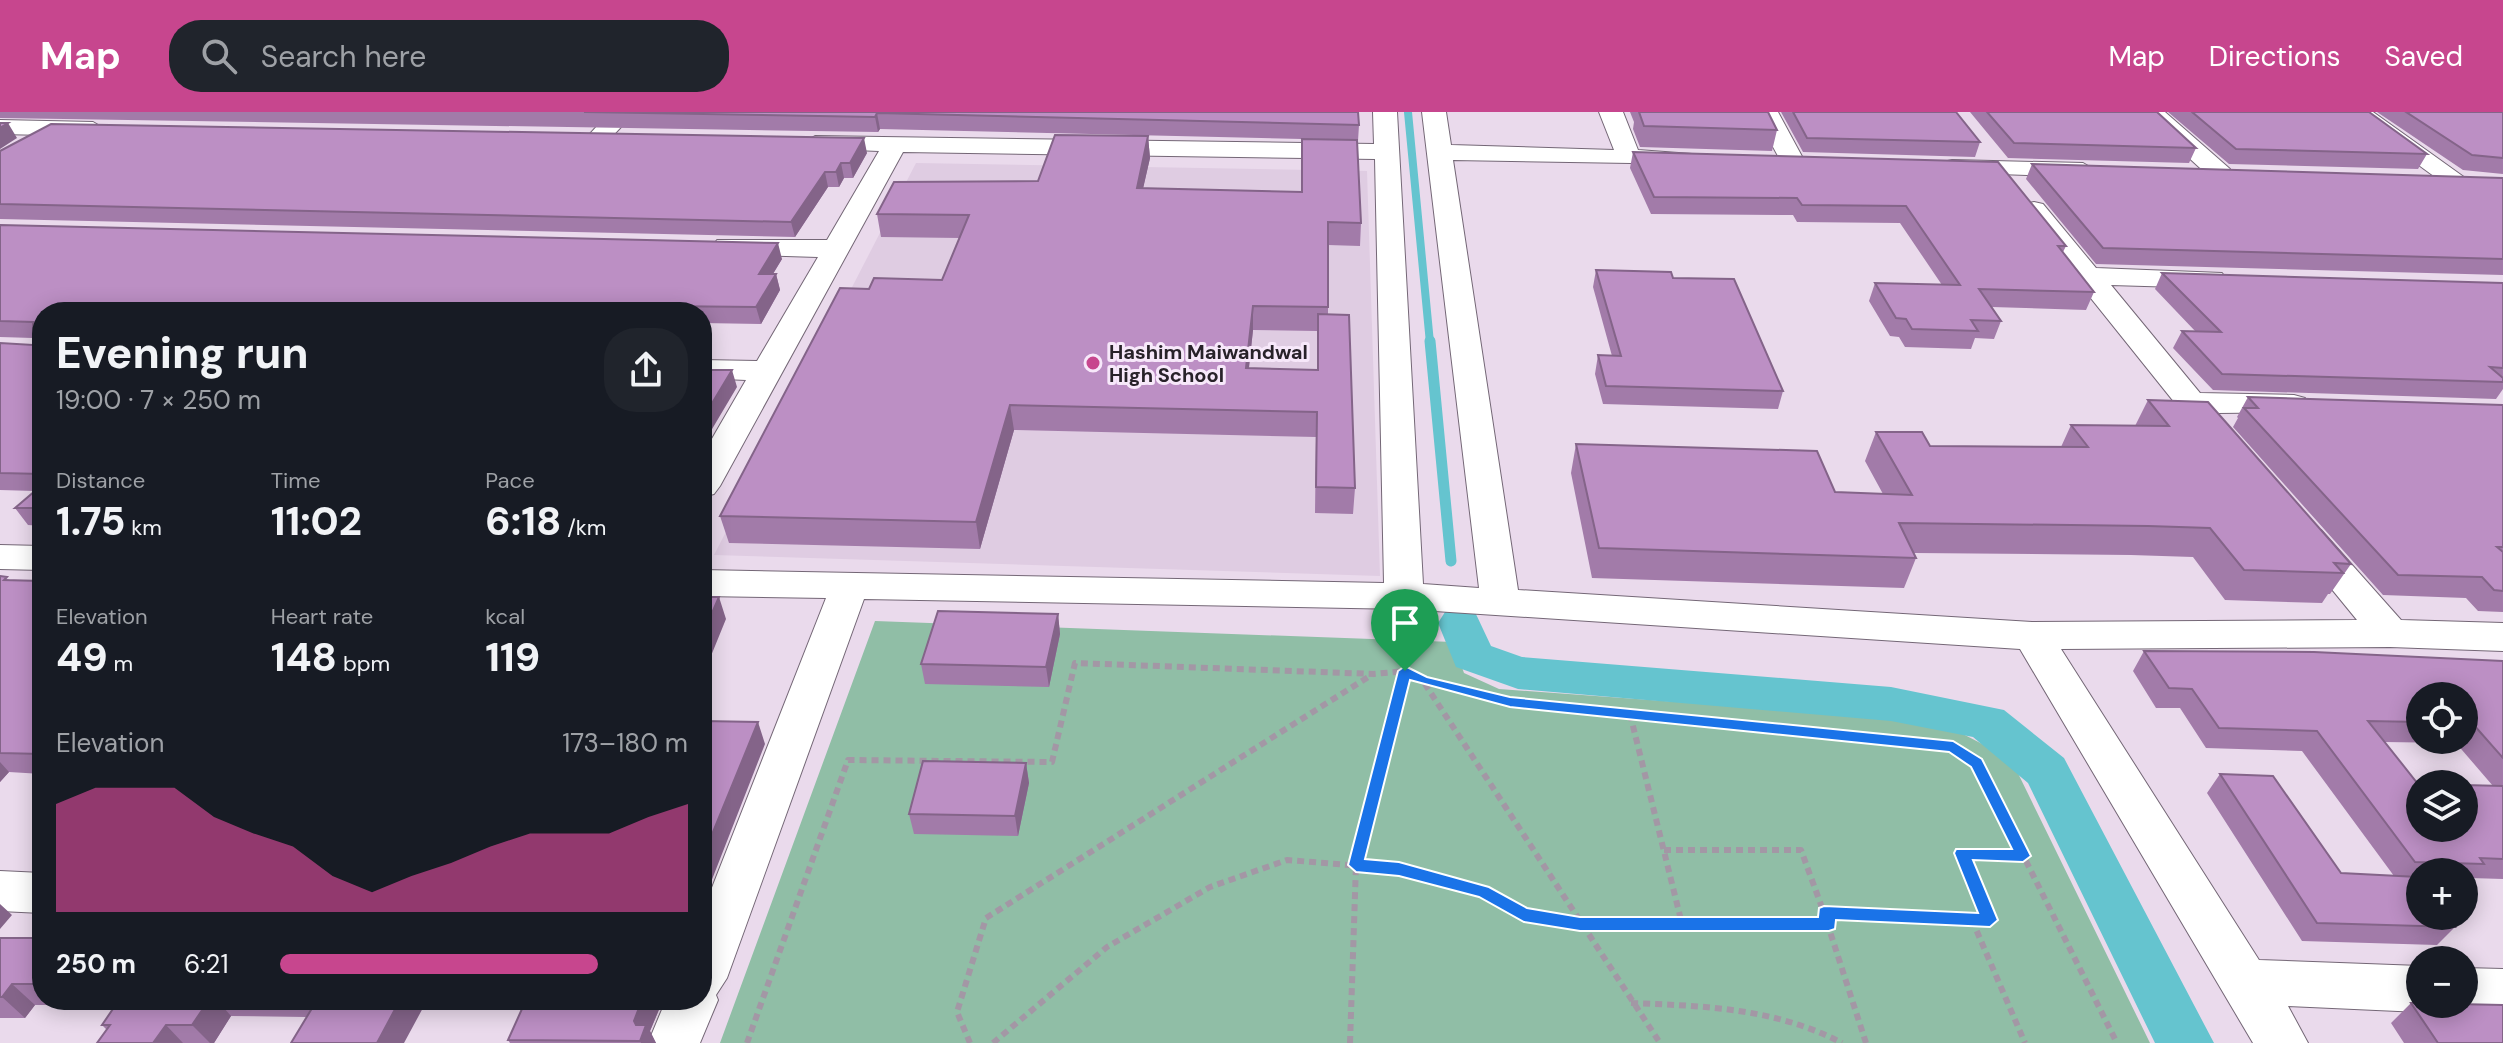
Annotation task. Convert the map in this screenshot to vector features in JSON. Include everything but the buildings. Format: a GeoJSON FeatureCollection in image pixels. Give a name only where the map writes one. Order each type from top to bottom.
{"type":"FeatureCollection","features":[{"type":"Feature","properties":{"kind":"street"},"geometry":{"type":"LineString","coordinates":[[599,137],[623,112]]}},
{"type":"Feature","properties":{"kind":"street"},"geometry":{"type":"LineString","coordinates":[[1385,112],[1404,596]]}},
{"type":"Feature","properties":{"kind":"street"},"geometry":{"type":"LineString","coordinates":[[1434,112],[1500,600]]}},
{"type":"Feature","properties":{"kind":"street"},"geometry":{"type":"LineString","coordinates":[[1611,112],[1629,158]]}},
{"type":"Feature","properties":{"kind":"street"},"geometry":{"type":"LineString","coordinates":[[1766,112],[1793,162]]}},
{"type":"Feature","properties":{"kind":"street"},"geometry":{"type":"LineString","coordinates":[[2151,112],[2221,174]]}},
{"type":"Feature","properties":{"kind":"street"},"geometry":{"type":"LineString","coordinates":[[2358,112],[2467,180],[2408,179]]}},
{"type":"Feature","properties":{"kind":"street"},"geometry":{"type":"LineString","coordinates":[[0,127],[116,130]]}},
{"type":"Feature","properties":{"kind":"street"},"geometry":{"type":"LineString","coordinates":[[13,153],[53,129]]}},
{"type":"Feature","properties":{"kind":"street"},"geometry":{"type":"LineString","coordinates":[[1973,134],[2189,402],[2239,459]]}},
{"type":"Feature","properties":{"kind":"street"},"geometry":{"type":"LineString","coordinates":[[568,136],[630,138]]}},
{"type":"Feature","properties":{"kind":"street"},"geometry":{"type":"LineString","coordinates":[[786,142],[1386,152]]}},
{"type":"Feature","properties":{"kind":"street"},"geometry":{"type":"LineString","coordinates":[[712,468],[895,145]]}},
{"type":"Feature","properties":{"kind":"street"},"geometry":{"type":"LineString","coordinates":[[1438,152],[1704,160]]}},
{"type":"Feature","properties":{"kind":"street"},"geometry":{"type":"LineString","coordinates":[[1764,161],[1825,163]]}},
{"type":"Feature","properties":{"kind":"street"},"geometry":{"type":"LineString","coordinates":[[1921,166],[2110,171]]}},
{"type":"Feature","properties":{"kind":"street"},"geometry":{"type":"LineString","coordinates":[[2189,173],[2252,175]]}},
{"type":"Feature","properties":{"kind":"street"},"geometry":{"type":"LineString","coordinates":[[694,245],[837,249]]}},
{"type":"Feature","properties":{"kind":"street"},"geometry":{"type":"LineString","coordinates":[[2087,276],[2241,280]]}},
{"type":"Feature","properties":{"kind":"street"},"geometry":{"type":"LineString","coordinates":[[712,369],[767,371]]}},
{"type":"Feature","properties":{"kind":"street"},"geometry":{"type":"LineString","coordinates":[[2189,402],[2330,406]]}},
{"type":"Feature","properties":{"kind":"street"},"geometry":{"type":"LineString","coordinates":[[2289,517],[2390,633]]}},
{"type":"Feature","properties":{"kind":"street"},"geometry":{"type":"LineString","coordinates":[[0,557],[32,558]]}},
{"type":"Feature","properties":{"kind":"street"},"geometry":{"type":"LineString","coordinates":[[712,583],[1404,596],[2032,636],[2390,633],[2503,637]]}},
{"type":"Feature","properties":{"kind":"street"},"geometry":{"type":"LineString","coordinates":[[712,931],[849,588]]}},
{"type":"Feature","properties":{"kind":"street"},"geometry":{"type":"LineString","coordinates":[[2032,636],[2282,1043]]}},
{"type":"Feature","properties":{"kind":"street"},"geometry":{"type":"LineString","coordinates":[[0,891],[32,893]]}},
{"type":"Feature","properties":{"kind":"street"},"geometry":{"type":"LineString","coordinates":[[2247,982],[2406,988]]}},
{"type":"Feature","properties":{"kind":"street"},"geometry":{"type":"LineString","coordinates":[[2478,991],[2503,992]]}},
{"type":"Feature","properties":{"kind":"street"},"geometry":{"type":"LineString","coordinates":[[674,1043],[688,1010]]}},
{"type":"Feature","properties":{"kind":"path"},"geometry":{"type":"LineString","coordinates":[[1350,1043],[1356,865],[1405,671],[1404,596]]}},
{"type":"Feature","properties":{"kind":"path"},"geometry":{"type":"LineString","coordinates":[[747,1043],[848,760],[1052,762],[1075,663],[1374,674],[1405,671],[1423,681],[1510,702],[1953,747],[1977,763],[2117,1043]]}},
{"type":"Feature","properties":{"kind":"path"},"geometry":{"type":"LineString","coordinates":[[970,1043],[957,1012],[986,918],[1374,674]]}},
{"type":"Feature","properties":{"kind":"path"},"geometry":{"type":"LineString","coordinates":[[1423,681],[1660,1043]]}},
{"type":"Feature","properties":{"kind":"path"},"geometry":{"type":"LineString","coordinates":[[1630,714],[1682,924]]}},
{"type":"Feature","properties":{"kind":"path"},"geometry":{"type":"LineString","coordinates":[[1664,850],[1801,850],[1829,924],[1866,1043]]}},
{"type":"Feature","properties":{"kind":"path"},"geometry":{"type":"LineString","coordinates":[[1824,913],[1990,920],[1962,853],[2023,856]]}},
{"type":"Feature","properties":{"kind":"path"},"geometry":{"type":"LineString","coordinates":[[993,1043],[1107,947],[1210,887],[1287,860],[1399,869],[1483,892],[1524,915],[1580,924],[1829,924]]}},
{"type":"Feature","properties":{"kind":"path"},"geometry":{"type":"LineString","coordinates":[[1972,920],[2025,1043]]}},
{"type":"Feature","properties":{"kind":"path"},"geometry":{"type":"LineString","coordinates":[[1631,1003],[1740,1008],[1812,1025],[1842,1043]]}},
{"type":"Feature","properties":{"kind":"shaded area","name":"Hashim Maiwandwal High School"},"geometry":{"type":"Polygon","coordinates":[[[916,163],[1367,171],[1380,576],[714,555],[916,163]]]}},
{"type":"Feature","properties":{"kind":"green space"},"geometry":{"type":"Polygon","coordinates":[[[875,621],[1453,642],[1464,673],[1499,689],[1938,721],[2011,759],[2150,1043],[720,1043],[875,621]]]}},
{"type":"Feature","properties":{"kind":"waterway"},"geometry":{"type":"LineString","coordinates":[[1408,112],[1430,343]]}},
{"type":"Feature","properties":{"kind":"waterway"},"geometry":{"type":"LineString","coordinates":[[1430,341],[1451,561]]}},
{"type":"Feature","properties":{"kind":"waterway"},"geometry":{"type":"LineString","coordinates":[[1460,623],[1472,656],[1518,673],[1891,704],[1987,722],[2047,771],[2185,1043]]}},
{"type":"Feature","properties":{"kind":"place","name":"Hashim Maiwandwal High School"},"geometry":{"type":"Point","coordinates":[1093,363]}},
{"type":"Feature","properties":{"kind":"route"},"geometry":{"type":"LineString","coordinates":[[1405,671],[1423,681],[1510,702],[1953,747],[1977,763],[2023,856],[1962,853],[1990,920],[1824,913],[1829,924],[1580,924],[1524,915],[1483,892],[1399,869],[1356,865],[1405,671]]}}]}
